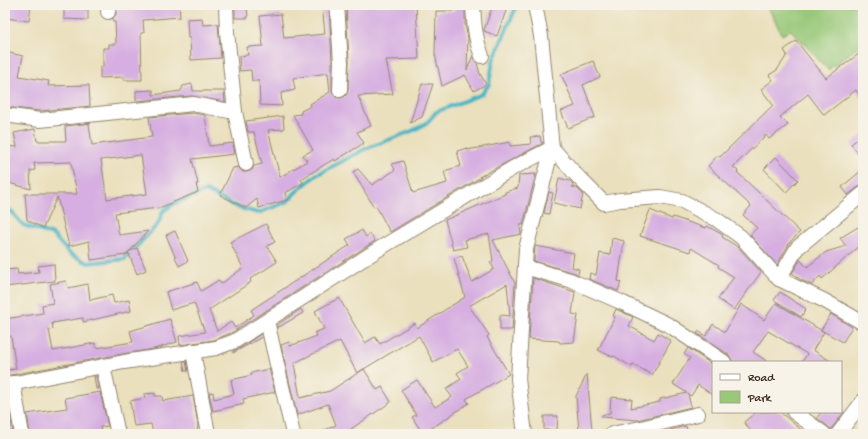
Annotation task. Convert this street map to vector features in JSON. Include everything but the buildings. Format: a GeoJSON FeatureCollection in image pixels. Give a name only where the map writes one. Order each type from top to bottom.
{"type":"FeatureCollection","features":[{"type":"Feature","properties":{"kind":"street"},"geometry":{"type":"LineString","coordinates":[[226,5],[227,32],[235,112],[246,164]]}},
{"type":"Feature","properties":{"kind":"street"},"geometry":{"type":"LineString","coordinates":[[337,5],[341,62],[340,90]]}},
{"type":"Feature","properties":{"kind":"street"},"geometry":{"type":"LineString","coordinates":[[473,5],[476,43],[482,56]]}},
{"type":"Feature","properties":{"kind":"street"},"geometry":{"type":"LineString","coordinates":[[525,434],[518,379],[526,249],[552,148],[541,36],[536,5]]}},
{"type":"Feature","properties":{"kind":"street"},"geometry":{"type":"LineString","coordinates":[[5,115],[40,120],[193,104],[235,112]]}},
{"type":"Feature","properties":{"kind":"street"},"geometry":{"type":"LineString","coordinates":[[552,148],[604,203],[620,200],[660,197],[682,202],[716,219],[740,237],[779,279],[825,301],[863,323]]}},
{"type":"Feature","properties":{"kind":"street"},"geometry":{"type":"LineString","coordinates":[[22,434],[9,384],[193,350],[216,348],[235,341],[382,247],[501,175],[552,148]]}},
{"type":"Feature","properties":{"kind":"street"},"geometry":{"type":"LineString","coordinates":[[779,279],[797,248],[818,229],[863,194]]}},
{"type":"Feature","properties":{"kind":"street"},"geometry":{"type":"LineString","coordinates":[[525,266],[570,280],[669,325],[723,361]]}},
{"type":"Feature","properties":{"kind":"street"},"geometry":{"type":"LineString","coordinates":[[267,321],[293,434]]}},
{"type":"Feature","properties":{"kind":"street"},"geometry":{"type":"LineString","coordinates":[[193,350],[208,434]]}},
{"type":"Feature","properties":{"kind":"street"},"geometry":{"type":"LineString","coordinates":[[103,366],[118,434]]}},
{"type":"Feature","properties":{"kind":"street"},"geometry":{"type":"LineString","coordinates":[[838,434],[863,400]]}},
{"type":"Feature","properties":{"kind":"street"},"geometry":{"type":"LineString","coordinates":[[795,413],[824,434]]}},
{"type":"Feature","properties":{"kind":"street"},"geometry":{"type":"LineString","coordinates":[[612,434],[698,414]]}},
{"type":"Feature","properties":{"kind":"green space"},"geometry":{"type":"Polygon","coordinates":[[[767,5],[863,5],[863,43],[828,70],[791,30],[782,35],[767,5]]]}},
{"type":"Feature","properties":{"kind":"waterway"},"geometry":{"type":"LineString","coordinates":[[5,208],[9,209],[23,225],[53,235],[70,254],[88,263],[125,259],[158,224],[163,211],[173,204],[206,191],[237,207],[258,213],[287,202],[316,175],[365,149],[412,131],[427,123],[436,112],[482,94],[489,84],[493,61],[517,5]]}}]}
